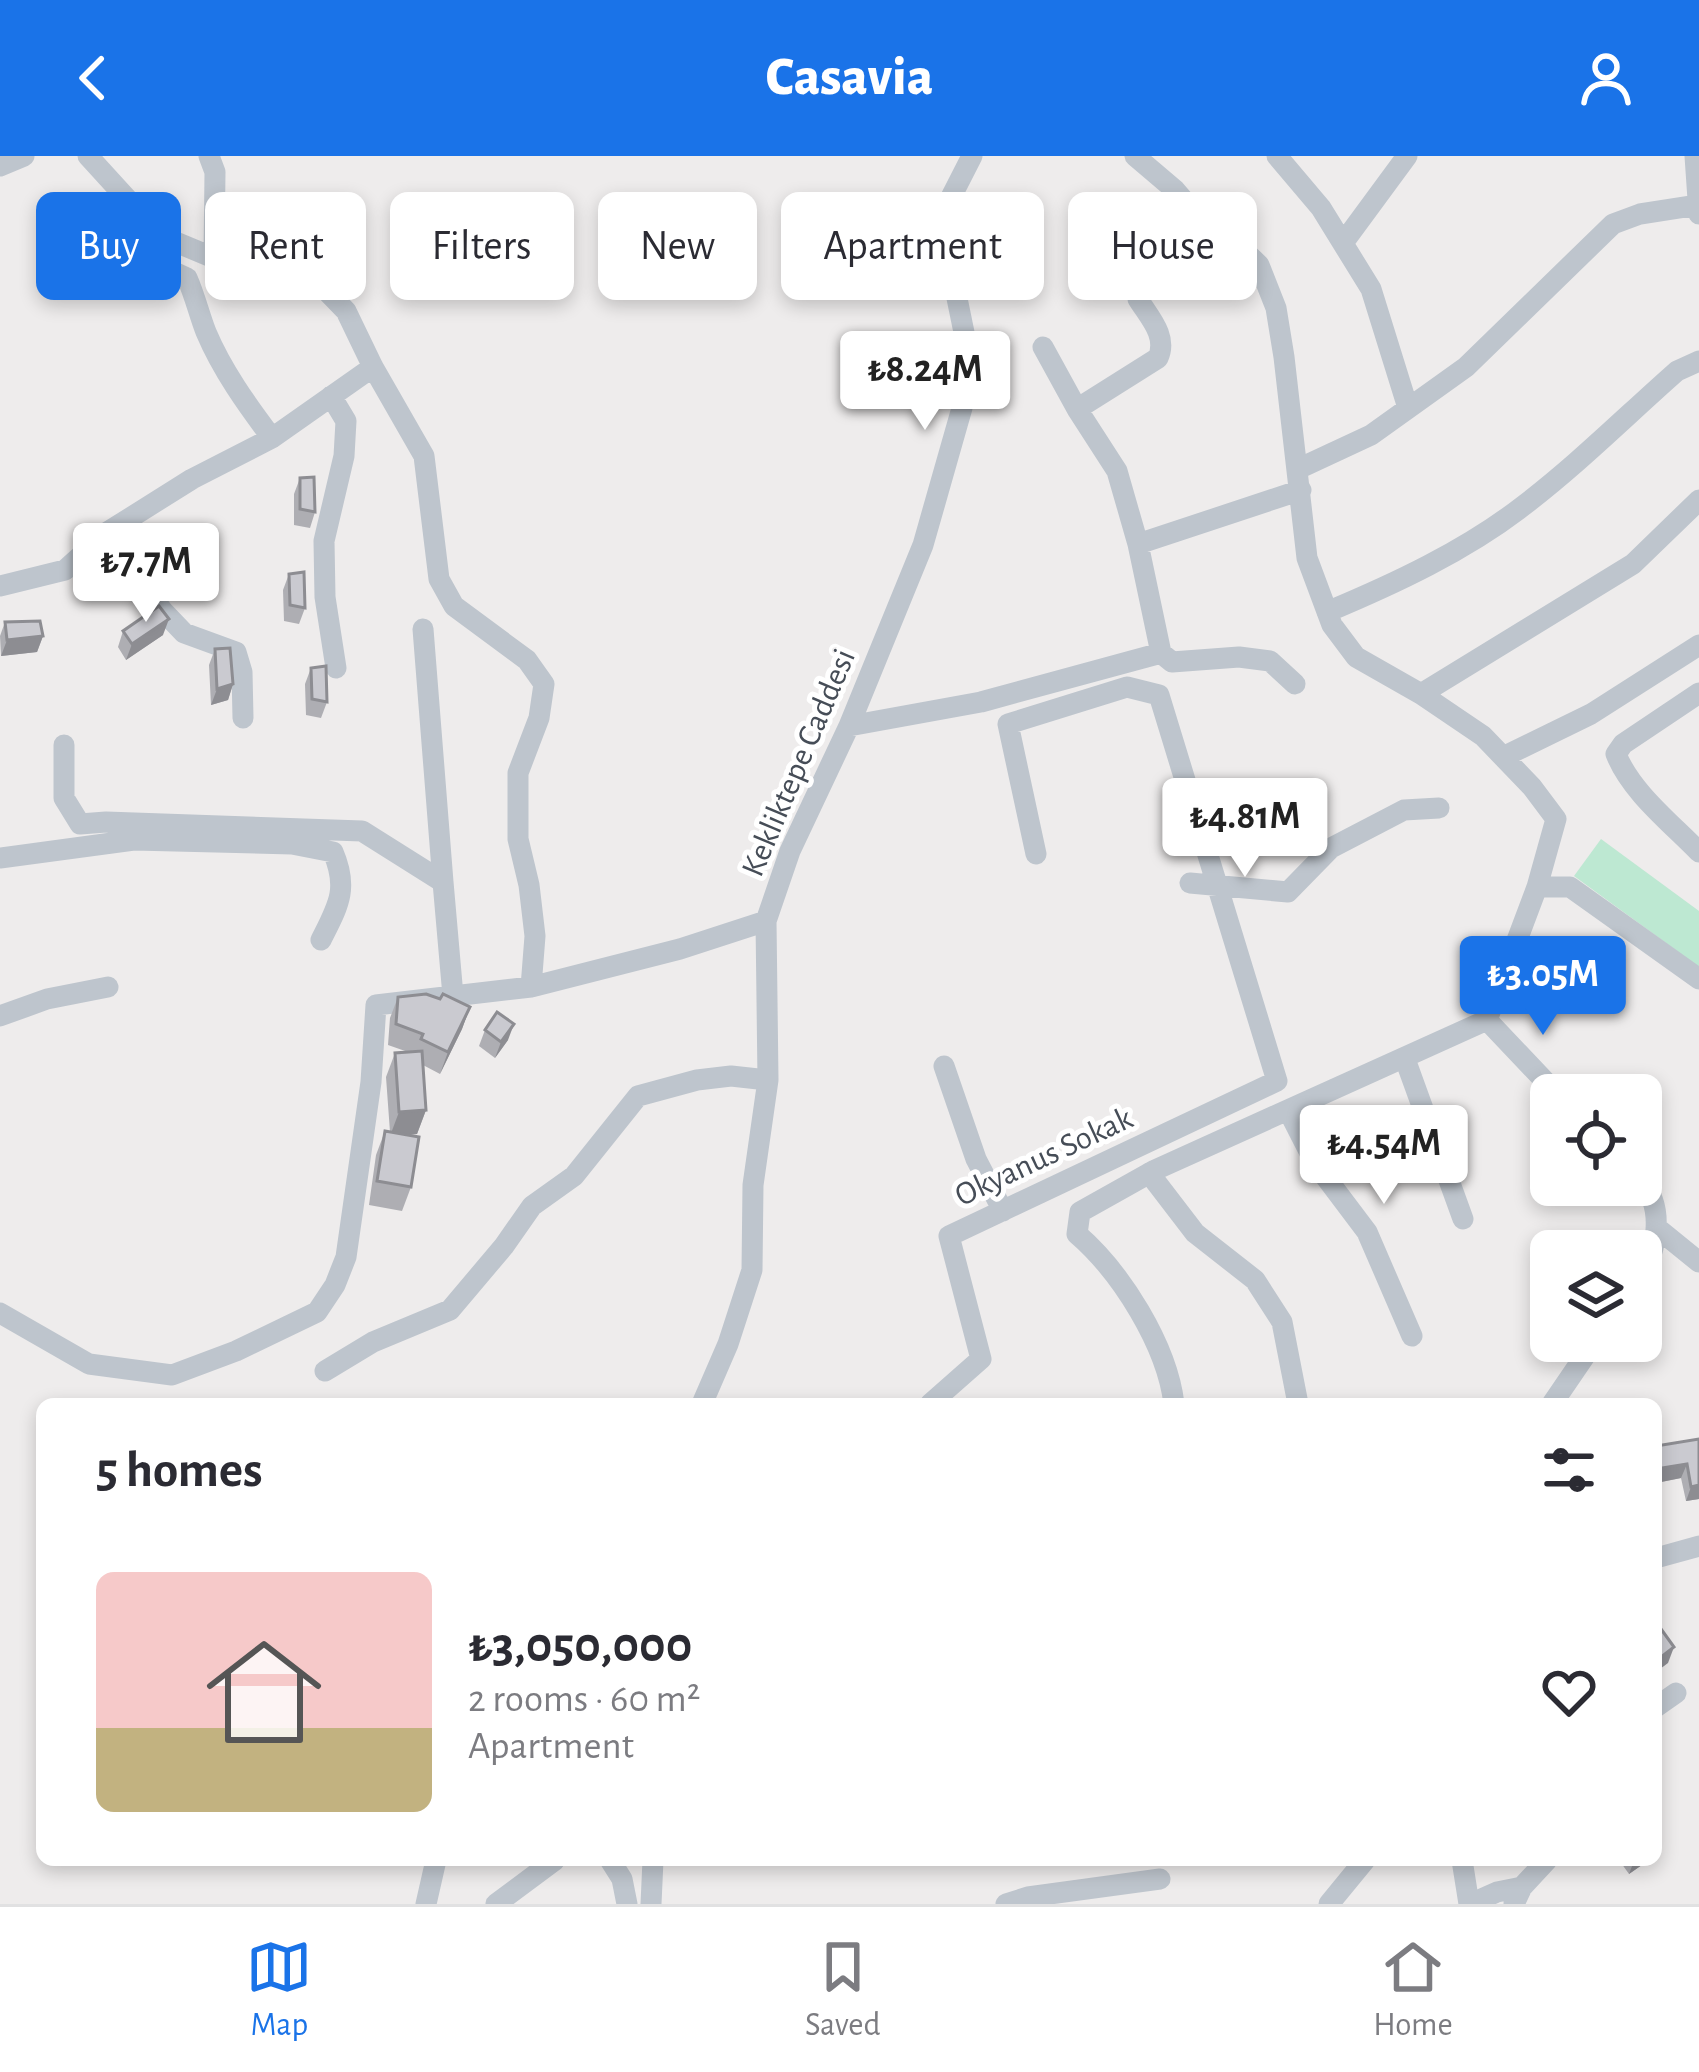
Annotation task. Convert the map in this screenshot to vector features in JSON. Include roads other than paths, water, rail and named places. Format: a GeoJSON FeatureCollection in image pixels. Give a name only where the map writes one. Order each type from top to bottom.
{"type":"FeatureCollection","features":[{"type":"Feature","properties":{"kind":"street"},"geometry":{"type":"LineString","coordinates":[[0,166],[24,156]]}},
{"type":"Feature","properties":{"kind":"street"},"geometry":{"type":"LineString","coordinates":[[88,156],[161,236],[205,254]]}},
{"type":"Feature","properties":{"kind":"street"},"geometry":{"type":"LineString","coordinates":[[208,156],[216,192]]}},
{"type":"Feature","properties":{"kind":"street","name":"Kekliktepe Caddesi"},"geometry":{"type":"LineString","coordinates":[[705,1398],[752,1270],[753,1185],[767,1079],[766,921],[790,851],[849,726],[923,545],[962,408],[967,347],[945,209],[972,156]]}},
{"type":"Feature","properties":{"kind":"street"},"geometry":{"type":"LineString","coordinates":[[1135,156],[1199,218],[1229,236],[1259,265],[1276,308],[1306,558],[1332,625],[1356,657],[1484,736],[1556,819],[1537,887],[1487,1020],[1149,1173],[1080,1212],[1077,1234],[1102,1256],[1155,1342],[1172,1398]]}},
{"type":"Feature","properties":{"kind":"street"},"geometry":{"type":"LineString","coordinates":[[1277,156],[1322,208],[1371,289],[1408,408]]}},
{"type":"Feature","properties":{"kind":"street"},"geometry":{"type":"LineString","coordinates":[[1342,243],[1407,156]]}},
{"type":"Feature","properties":{"kind":"street"},"geometry":{"type":"LineString","coordinates":[[1138,544],[1299,480],[1370,435],[1466,367],[1613,224],[1640,214],[1698,210],[1695,156]]}},
{"type":"Feature","properties":{"kind":"street"},"geometry":{"type":"LineString","coordinates":[[181,275],[187,278],[206,332],[243,400],[272,438]]}},
{"type":"Feature","properties":{"kind":"street"},"geometry":{"type":"LineString","coordinates":[[335,300],[346,311],[424,456],[439,579],[454,606],[527,660],[544,684],[539,718],[518,773],[518,839],[535,937],[531,987]]}},
{"type":"Feature","properties":{"kind":"street"},"geometry":{"type":"LineString","coordinates":[[1077,409],[1158,358],[1163,346],[1160,334],[1139,300]]}},
{"type":"Feature","properties":{"kind":"street"},"geometry":{"type":"LineString","coordinates":[[1043,347],[1117,471],[1161,653],[1172,662],[1239,657],[1270,661],[1295,684]]}},
{"type":"Feature","properties":{"kind":"street"},"geometry":{"type":"LineString","coordinates":[[1327,612],[1441,558],[1522,508],[1677,371],[1699,361]]}},
{"type":"Feature","properties":{"kind":"street"},"geometry":{"type":"LineString","coordinates":[[0,586],[65,570],[106,533],[192,479],[272,438],[373,367]]}},
{"type":"Feature","properties":{"kind":"street"},"geometry":{"type":"LineString","coordinates":[[332,396],[346,421],[344,456],[324,541],[325,597],[336,668]]}},
{"type":"Feature","properties":{"kind":"street"},"geometry":{"type":"LineString","coordinates":[[1421,694],[1633,564],[1699,500]]}},
{"type":"Feature","properties":{"kind":"street"},"geometry":{"type":"LineString","coordinates":[[106,533],[184,633],[236,652],[242,672],[243,718]]}},
{"type":"Feature","properties":{"kind":"street"},"geometry":{"type":"LineString","coordinates":[[423,629],[453,996]]}},
{"type":"Feature","properties":{"kind":"street"},"geometry":{"type":"LineString","coordinates":[[1503,758],[1591,714],[1699,645]]}},
{"type":"Feature","properties":{"kind":"street"},"geometry":{"type":"LineString","coordinates":[[849,726],[981,702],[1161,653]]}},
{"type":"Feature","properties":{"kind":"street"},"geometry":{"type":"LineString","coordinates":[[1036,854],[1008,724],[1127,687],[1159,695],[1217,887]]}},
{"type":"Feature","properties":{"kind":"street"},"geometry":{"type":"LineString","coordinates":[[1699,693],[1623,744],[1616,754],[1634,784],[1699,852]]}},
{"type":"Feature","properties":{"kind":"street"},"geometry":{"type":"LineString","coordinates":[[64,745],[64,797],[80,824],[362,831],[443,883]]}},
{"type":"Feature","properties":{"kind":"street"},"geometry":{"type":"LineString","coordinates":[[1190,884],[1288,892],[1331,848],[1404,810],[1439,808]]}},
{"type":"Feature","properties":{"kind":"street"},"geometry":{"type":"LineString","coordinates":[[0,858],[134,840],[292,844],[333,852],[343,875],[339,905],[321,940]]}},
{"type":"Feature","properties":{"kind":"street","name":"Okyanus Sokak"},"geometry":{"type":"LineString","coordinates":[[937,1398],[981,1359],[949,1236],[1277,1081],[1217,887]]}},
{"type":"Feature","properties":{"kind":"street"},"geometry":{"type":"LineString","coordinates":[[1537,887],[1570,887],[1699,979]]}},
{"type":"Feature","properties":{"kind":"street"},"geometry":{"type":"LineString","coordinates":[[0,1313],[89,1364],[172,1375],[317,1312],[346,1257],[376,1005],[531,987],[680,949],[766,921]]}},
{"type":"Feature","properties":{"kind":"street"},"geometry":{"type":"LineString","coordinates":[[0,1016],[47,999],[108,987]]}},
{"type":"Feature","properties":{"kind":"street"},"geometry":{"type":"LineString","coordinates":[[1487,1020],[1538,1074]]}},
{"type":"Feature","properties":{"kind":"street"},"geometry":{"type":"LineString","coordinates":[[1406,1059],[1463,1219]]}},
{"type":"Feature","properties":{"kind":"street"},"geometry":{"type":"LineString","coordinates":[[944,1066],[976,1159],[1003,1211]]}},
{"type":"Feature","properties":{"kind":"street"},"geometry":{"type":"LineString","coordinates":[[326,1371],[373,1342],[450,1310],[532,1206],[574,1176],[638,1096],[698,1080],[767,1079]]}},
{"type":"Feature","properties":{"kind":"street"},"geometry":{"type":"LineString","coordinates":[[1289,1112],[1315,1163],[1367,1232],[1412,1336]]}},
{"type":"Feature","properties":{"kind":"street"},"geometry":{"type":"LineString","coordinates":[[1149,1173],[1195,1233],[1255,1280],[1282,1322],[1297,1398]]}},
{"type":"Feature","properties":{"kind":"street"},"geometry":{"type":"LineString","coordinates":[[1655,1206],[1657,1228],[1699,1262]]}},
{"type":"Feature","properties":{"kind":"street"},"geometry":{"type":"LineString","coordinates":[[1556,1398],[1581,1362]]}},
{"type":"Feature","properties":{"kind":"street"},"geometry":{"type":"LineString","coordinates":[[1662,1556],[1699,1546]]}},
{"type":"Feature","properties":{"kind":"street"},"geometry":{"type":"LineString","coordinates":[[1662,1703],[1676,1693]]}},
{"type":"Feature","properties":{"kind":"street"},"geometry":{"type":"LineString","coordinates":[[426,1904],[435,1866]]}},
{"type":"Feature","properties":{"kind":"street"},"geometry":{"type":"LineString","coordinates":[[496,1904],[547,1866]]}},
{"type":"Feature","properties":{"kind":"street"},"geometry":{"type":"LineString","coordinates":[[614,1866],[627,1904]]}},
{"type":"Feature","properties":{"kind":"street"},"geometry":{"type":"LineString","coordinates":[[651,1904],[653,1866]]}},
{"type":"Feature","properties":{"kind":"street"},"geometry":{"type":"LineString","coordinates":[[1329,1904],[1360,1866]]}},
{"type":"Feature","properties":{"kind":"street"},"geometry":{"type":"LineString","coordinates":[[1463,1866],[1470,1904],[1497,1892],[1518,1895],[1542,1866]]}},
{"type":"Feature","properties":{"kind":"street"},"geometry":{"type":"LineString","coordinates":[[1006,1904],[1160,1879]]}}]}
